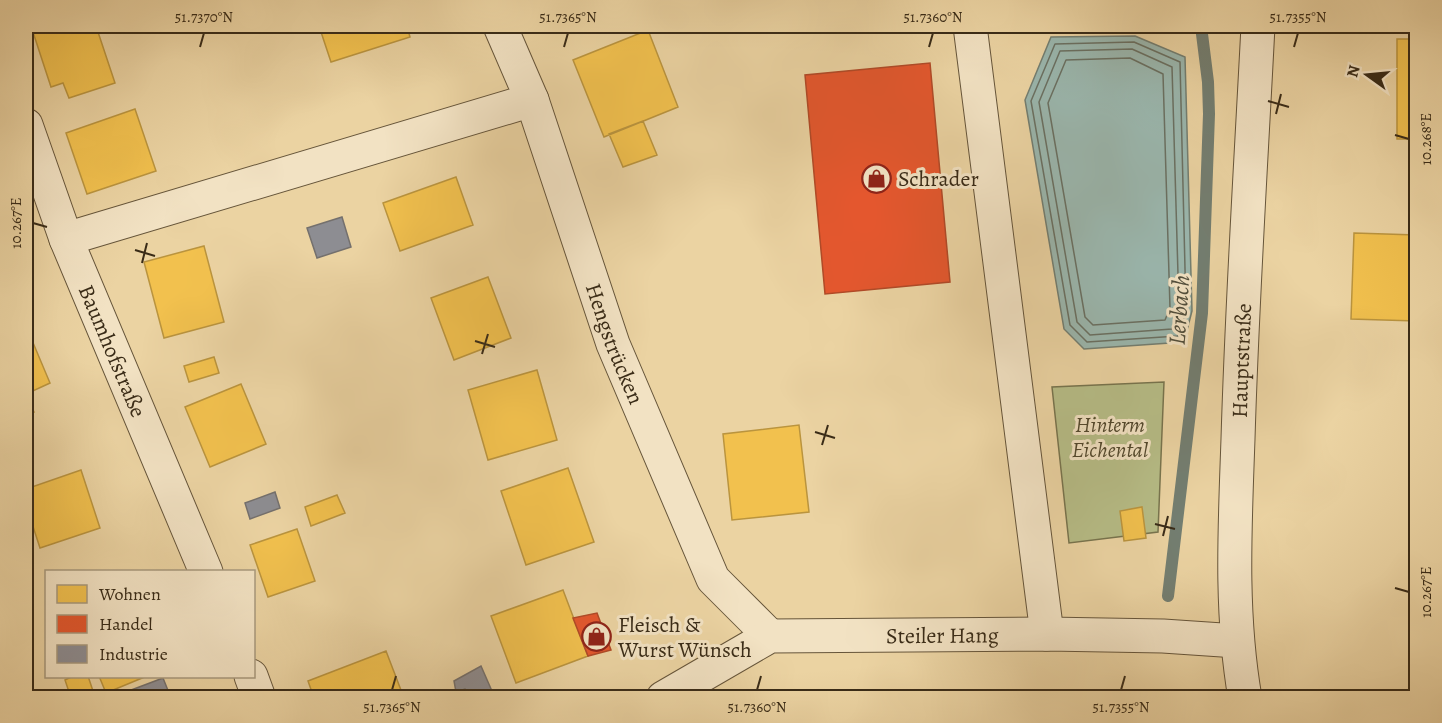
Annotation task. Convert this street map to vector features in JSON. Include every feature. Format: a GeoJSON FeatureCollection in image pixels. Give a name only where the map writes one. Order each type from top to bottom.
{"type":"FeatureCollection","features":[{"type":"Feature","properties":{"kind":"street","name":"Hengstrücken"},"geometry":{"type":"LineString","coordinates":[[500,26],[532,100],[613,344],[713,579],[770,636]]}},
{"type":"Feature","properties":{"kind":"street"},"geometry":{"type":"LineString","coordinates":[[970,26],[1047,634]]}},
{"type":"Feature","properties":{"kind":"street","name":"Hauptstraße"},"geometry":{"type":"LineString","coordinates":[[1245,698],[1237,641],[1234,592],[1238,408],[1258,26]]}},
{"type":"Feature","properties":{"kind":"street"},"geometry":{"type":"LineString","coordinates":[[66,239],[532,100]]}},
{"type":"Feature","properties":{"kind":"street","name":"Baumhofstraße"},"geometry":{"type":"LineString","coordinates":[[26,125],[66,239],[205,570]]}},
{"type":"Feature","properties":{"kind":"street","name":"Steiler Hang"},"geometry":{"type":"LineString","coordinates":[[663,698],[770,636],[1047,634],[1163,636],[1237,641]]}},
{"type":"Feature","properties":{"kind":"street"},"geometry":{"type":"LineString","coordinates":[[252,678],[260,698]]}},
{"type":"Feature","properties":{"kind":"green space","name":"Hinterm Eichental"},"geometry":{"type":"Polygon","coordinates":[[[1164,382],[1158,532],[1069,543],[1052,387],[1164,382]]]}},
{"type":"Feature","properties":{"kind":"water"},"geometry":{"type":"Polygon","coordinates":[[[1135,36],[1185,57],[1192,311],[1184,342],[1084,349],[1064,329],[1025,100],[1051,37],[1135,36]]]}},
{"type":"Feature","properties":{"kind":"building: Wohnen"},"geometry":{"type":"Polygon","coordinates":[[[31,26],[96,26],[115,83],[69,98],[63,83],[51,87],[31,26]]]}},
{"type":"Feature","properties":{"kind":"building: Wohnen"},"geometry":{"type":"Polygon","coordinates":[[[319,26],[407,26],[410,37],[331,62],[319,26]]]}},
{"type":"Feature","properties":{"kind":"building: Wohnen"},"geometry":{"type":"Polygon","coordinates":[[[648,30],[678,107],[604,137],[573,60],[648,30]]]}},
{"type":"Feature","properties":{"kind":"building: Wohnen"},"geometry":{"type":"Polygon","coordinates":[[[1397,39],[1416,39],[1416,139],[1397,139],[1397,39]]]}},
{"type":"Feature","properties":{"kind":"building: Wohnen"},"geometry":{"type":"Polygon","coordinates":[[[135,109],[156,171],[87,194],[66,133],[135,109]]]}},
{"type":"Feature","properties":{"kind":"building: Wohnen"},"geometry":{"type":"Polygon","coordinates":[[[643,121],[657,155],[623,167],[609,134],[643,121]]]}},
{"type":"Feature","properties":{"kind":"building: Wohnen"},"geometry":{"type":"Polygon","coordinates":[[[456,177],[473,225],[400,251],[383,203],[456,177]]]}},
{"type":"Feature","properties":{"kind":"building: Wohnen"},"geometry":{"type":"Polygon","coordinates":[[[1354,233],[1416,235],[1416,321],[1351,319],[1354,233]]]}},
{"type":"Feature","properties":{"kind":"building: Wohnen"},"geometry":{"type":"Polygon","coordinates":[[[204,246],[224,322],[164,338],[144,262],[204,246]]]}},
{"type":"Feature","properties":{"kind":"building: Wohnen"},"geometry":{"type":"Polygon","coordinates":[[[488,277],[511,338],[454,360],[431,298],[488,277]]]}},
{"type":"Feature","properties":{"kind":"building: Wohnen"},"geometry":{"type":"Polygon","coordinates":[[[26,326],[50,383],[26,394],[26,326]]]}},
{"type":"Feature","properties":{"kind":"building: Wohnen"},"geometry":{"type":"Polygon","coordinates":[[[214,357],[219,373],[189,382],[184,366],[214,357]]]}},
{"type":"Feature","properties":{"kind":"building: Wohnen"},"geometry":{"type":"Polygon","coordinates":[[[537,370],[557,440],[488,460],[468,390],[537,370]]]}},
{"type":"Feature","properties":{"kind":"building: Wohnen"},"geometry":{"type":"Polygon","coordinates":[[[241,384],[266,444],[210,467],[185,407],[241,384]]]}},
{"type":"Feature","properties":{"kind":"building: Wohnen"},"geometry":{"type":"Polygon","coordinates":[[[26,394],[34,412],[26,415],[26,394]]]}},
{"type":"Feature","properties":{"kind":"building: Wohnen"},"geometry":{"type":"Polygon","coordinates":[[[1416,403],[1416,470],[1412,470],[1416,403]]]}},
{"type":"Feature","properties":{"kind":"building: Wohnen"},"geometry":{"type":"Polygon","coordinates":[[[799,425],[809,512],[732,520],[723,434],[799,425]]]}},
{"type":"Feature","properties":{"kind":"building: Wohnen"},"geometry":{"type":"Polygon","coordinates":[[[568,468],[594,542],[526,565],[501,491],[568,468]]]}},
{"type":"Feature","properties":{"kind":"building: Wohnen"},"geometry":{"type":"Polygon","coordinates":[[[81,470],[100,528],[40,548],[26,505],[26,489],[81,470]]]}},
{"type":"Feature","properties":{"kind":"building: Wohnen"},"geometry":{"type":"Polygon","coordinates":[[[337,495],[345,513],[311,526],[305,507],[337,495]]]}},
{"type":"Feature","properties":{"kind":"building: Wohnen"},"geometry":{"type":"Polygon","coordinates":[[[1142,507],[1146,538],[1124,541],[1120,511],[1142,507]]]}},
{"type":"Feature","properties":{"kind":"building: Wohnen"},"geometry":{"type":"Polygon","coordinates":[[[297,529],[315,581],[268,597],[250,545],[297,529]]]}},
{"type":"Feature","properties":{"kind":"building: Wohnen"},"geometry":{"type":"Polygon","coordinates":[[[563,590],[588,656],[516,683],[491,616],[563,590]]]}},
{"type":"Feature","properties":{"kind":"building: Wohnen"},"geometry":{"type":"Polygon","coordinates":[[[386,651],[404,698],[314,698],[308,681],[386,651]]]}},
{"type":"Feature","properties":{"kind":"building: Wohnen"},"geometry":{"type":"Polygon","coordinates":[[[89,678],[95,697],[71,698],[65,680],[89,678]]]}},
{"type":"Feature","properties":{"kind":"building: Wohnen"},"geometry":{"type":"Polygon","coordinates":[[[100,678],[142,678],[106,693],[100,678]]]}},
{"type":"Feature","properties":{"kind":"building: Handel","name":"Schrader"},"geometry":{"type":"Polygon","coordinates":[[[930,63],[950,282],[825,294],[805,75],[930,63]]]}},
{"type":"Feature","properties":{"kind":"building: Handel"},"geometry":{"type":"Polygon","coordinates":[[[1412,470],[1416,470],[1416,565],[1412,565],[1412,470]]]}},
{"type":"Feature","properties":{"kind":"building: Handel"},"geometry":{"type":"Polygon","coordinates":[[[597,613],[611,650],[588,656],[573,618],[597,613]]]}},
{"type":"Feature","properties":{"kind":"building: Industrie"},"geometry":{"type":"Polygon","coordinates":[[[342,217],[351,247],[317,258],[307,228],[342,217]]]}},
{"type":"Feature","properties":{"kind":"building: Industrie"},"geometry":{"type":"Polygon","coordinates":[[[275,492],[280,508],[250,519],[245,503],[275,492]]]}},
{"type":"Feature","properties":{"kind":"building: Industrie"},"geometry":{"type":"Polygon","coordinates":[[[481,666],[495,698],[467,698],[465,689],[456,692],[454,681],[481,666]]]}},
{"type":"Feature","properties":{"kind":"building: Industrie"},"geometry":{"type":"Polygon","coordinates":[[[163,678],[171,698],[129,698],[126,692],[163,678]]]}},
{"type":"Feature","properties":{"kind":"building: Industrie"},"geometry":{"type":"Polygon","coordinates":[[[465,689],[467,698],[441,698],[456,692],[465,689]]]}},
{"type":"Feature","properties":{"kind":"waterway","name":"Lerbach"},"geometry":{"type":"LineString","coordinates":[[1168,596],[1202,313],[1209,114],[1208,82],[1201,26]]}},
{"type":"Feature","properties":{"kind":"place","name":"Schrader"},"geometry":{"type":"Point","coordinates":[877,178]}},
{"type":"Feature","properties":{"kind":"place","name":"Fleisch & Wurst Wünsch"},"geometry":{"type":"Point","coordinates":[597,637]}}]}
